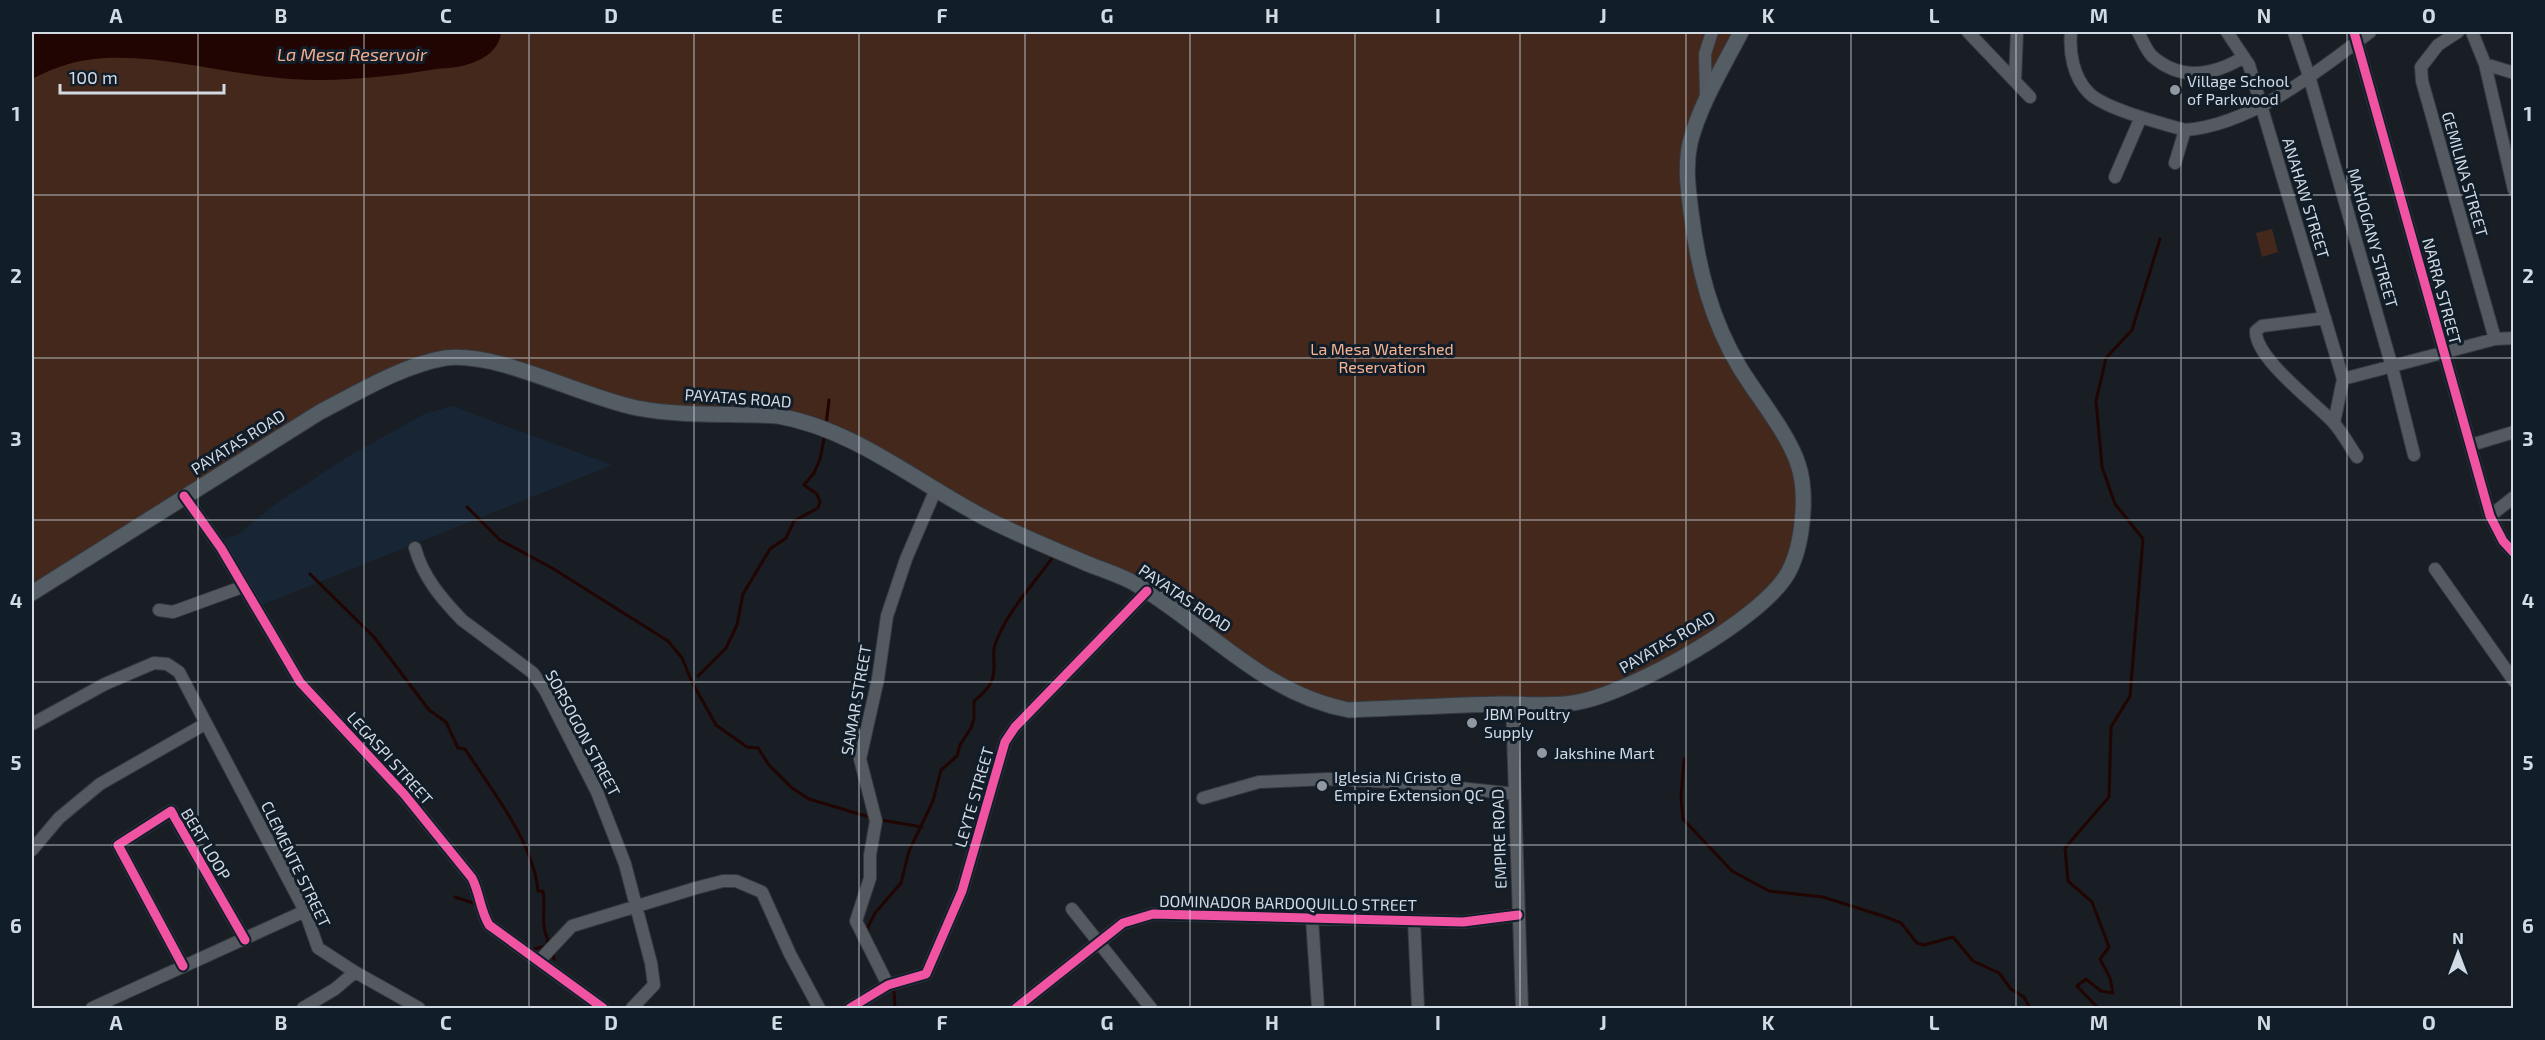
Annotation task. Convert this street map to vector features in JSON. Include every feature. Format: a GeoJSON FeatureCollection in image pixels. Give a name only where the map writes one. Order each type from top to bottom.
{"type":"FeatureCollection","features":[{"type":"Feature","properties":{"kind":"main road","name":"PAYATAS ROAD"},"geometry":{"type":"LineString","coordinates":[[32,593],[320,412],[364,388],[431,362],[457,357],[502,365],[636,408],[670,412],[792,418],[869,450],[995,523],[1131,582],[1147,591],[1268,679],[1293,693],[1325,706],[1349,710],[1582,702],[1637,682],[1706,644],[1755,609],[1780,584],[1788,573],[1796,553],[1803,502],[1798,462],[1740,367],[1706,293],[1698,264],[1687,166],[1691,141],[1706,99],[1741,32]]}},
{"type":"Feature","properties":{"kind":"street"},"geometry":{"type":"LineString","coordinates":[[1706,99],[1705,54],[1712,32]]}},
{"type":"Feature","properties":{"kind":"street"},"geometry":{"type":"LineString","coordinates":[[1968,32],[2030,97]]}},
{"type":"Feature","properties":{"kind":"street"},"geometry":{"type":"LineString","coordinates":[[2015,81],[2017,32]]}},
{"type":"Feature","properties":{"kind":"street"},"geometry":{"type":"LineString","coordinates":[[2071,32],[2069,50],[2077,76],[2089,93],[2141,117],[2185,130],[2206,128],[2261,106],[2310,75],[2356,36],[2370,32]]}},
{"type":"Feature","properties":{"kind":"street"},"geometry":{"type":"LineString","coordinates":[[2138,32],[2151,55],[2170,68],[2197,75],[2244,57]]}},
{"type":"Feature","properties":{"kind":"street","name":"ANAHAW STREET"},"geometry":{"type":"LineString","coordinates":[[2227,32],[2249,65],[2343,379]]}},
{"type":"Feature","properties":{"kind":"street","name":"MAHOGANY STREET"},"geometry":{"type":"LineString","coordinates":[[2294,32],[2310,75],[2392,367],[2414,455]]}},
{"type":"Feature","properties":{"kind":"street","name":"GEMILINA STREET"},"geometry":{"type":"LineString","coordinates":[[2458,32],[2438,45],[2426,60],[2421,67],[2422,81],[2495,339]]}},
{"type":"Feature","properties":{"kind":"street"},"geometry":{"type":"LineString","coordinates":[[2472,32],[2485,64],[2514,190]]}},
{"type":"Feature","properties":{"kind":"street","name":"NARRA STREET"},"geometry":{"type":"LineString","coordinates":[[2356,36],[2490,516],[2503,541],[2514,553]]}},
{"type":"Feature","properties":{"kind":"street"},"geometry":{"type":"LineString","coordinates":[[2485,64],[2514,73]]}},
{"type":"Feature","properties":{"kind":"street"},"geometry":{"type":"LineString","coordinates":[[2115,177],[2141,117]]}},
{"type":"Feature","properties":{"kind":"street"},"geometry":{"type":"LineString","coordinates":[[2175,163],[2185,130]]}},
{"type":"Feature","properties":{"kind":"street"},"geometry":{"type":"LineString","coordinates":[[2325,318],[2262,326],[2256,331],[2255,339],[2259,347],[2290,382],[2334,423],[2356,457]]}},
{"type":"Feature","properties":{"kind":"street"},"geometry":{"type":"LineString","coordinates":[[2334,423],[2343,379],[2495,339],[2514,338]]}},
{"type":"Feature","properties":{"kind":"street"},"geometry":{"type":"LineString","coordinates":[[2471,445],[2514,432]]}},
{"type":"Feature","properties":{"kind":"street","name":"SAMAR STREET"},"geometry":{"type":"LineString","coordinates":[[888,985],[856,921],[870,878],[870,855],[876,821],[860,759],[878,679],[887,616],[906,559],[936,489]]}},
{"type":"Feature","properties":{"kind":"street","name":"LEGASPI STREET"},"geometry":{"type":"LineString","coordinates":[[184,496],[221,548],[300,682],[404,794],[472,878],[480,894],[481,912],[489,925],[603,1008]]}},
{"type":"Feature","properties":{"kind":"street"},"geometry":{"type":"LineString","coordinates":[[2490,516],[2514,497]]}},
{"type":"Feature","properties":{"kind":"street","name":"SORSOGON STREET"},"geometry":{"type":"LineString","coordinates":[[415,548],[420,567],[453,611],[533,673],[545,690],[597,792],[625,864],[651,963],[654,986],[632,1008]]}},
{"type":"Feature","properties":{"kind":"street"},"geometry":{"type":"LineString","coordinates":[[2435,569],[2514,681]]}},
{"type":"Feature","properties":{"kind":"street"},"geometry":{"type":"LineString","coordinates":[[159,610],[173,612],[243,587]]}},
{"type":"Feature","properties":{"kind":"street","name":"LEYTE STREET"},"geometry":{"type":"LineString","coordinates":[[849,1008],[888,985],[926,974],[962,891],[1005,742],[1015,727],[1147,591]]}},
{"type":"Feature","properties":{"kind":"street","name":"CLEMENTE STREET"},"geometry":{"type":"LineString","coordinates":[[32,724],[105,684],[154,663],[167,664],[179,672],[304,911],[318,948],[419,1008]]}},
{"type":"Feature","properties":{"kind":"street","name":"EMPIRE ROAD"},"geometry":{"type":"LineString","coordinates":[[1512,704],[1522,1008]]}},
{"type":"Feature","properties":{"kind":"street"},"geometry":{"type":"LineString","coordinates":[[32,850],[59,818],[100,784],[205,724]]}},
{"type":"Feature","properties":{"kind":"street"},"geometry":{"type":"LineString","coordinates":[[1203,798],[1259,782],[1328,779],[1413,783],[1515,794]]}},
{"type":"Feature","properties":{"kind":"street","name":"BERT LOOP"},"geometry":{"type":"LineString","coordinates":[[183,966],[118,845],[171,810],[245,940]]}},
{"type":"Feature","properties":{"kind":"street"},"geometry":{"type":"LineString","coordinates":[[539,961],[572,926],[723,881],[736,881],[762,892],[790,954],[819,1008]]}},
{"type":"Feature","properties":{"kind":"street"},"geometry":{"type":"LineString","coordinates":[[1072,909],[1151,1008]]}},
{"type":"Feature","properties":{"kind":"street"},"geometry":{"type":"LineString","coordinates":[[92,1008],[245,940],[304,911]]}},
{"type":"Feature","properties":{"kind":"street","name":"DOMINADOR BARDOQUILLO STREET"},"geometry":{"type":"LineString","coordinates":[[1020,1007],[1123,923],[1154,914],[1463,922],[1518,915]]}},
{"type":"Feature","properties":{"kind":"street"},"geometry":{"type":"LineString","coordinates":[[1312,919],[1318,1008]]}},
{"type":"Feature","properties":{"kind":"street"},"geometry":{"type":"LineString","coordinates":[[1414,921],[1418,1008]]}},
{"type":"Feature","properties":{"kind":"street"},"geometry":{"type":"LineString","coordinates":[[303,1008],[335,989],[355,972]]}},
{"type":"Feature","properties":{"kind":"shaded area"},"geometry":{"type":"Polygon","coordinates":[[[452,406],[612,465],[259,606],[224,538],[237,535],[277,503],[347,457],[424,414],[452,406]]]}},
{"type":"Feature","properties":{"kind":"green space","name":"La Mesa Watershed Reservation"},"geometry":{"type":"Polygon","coordinates":[[[32,32],[1742,32],[1700,113],[1685,205],[1685,225],[1696,270],[1787,445],[1799,503],[1788,563],[1763,600],[1651,670],[1581,697],[1325,706],[1139,586],[792,418],[670,412],[457,357],[364,388],[32,593],[32,32]]]}},
{"type":"Feature","properties":{"kind":"green space"},"geometry":{"type":"Polygon","coordinates":[[[2272,229],[2278,252],[2262,257],[2256,233],[2272,229]]]}},
{"type":"Feature","properties":{"kind":"water","name":"La Mesa Reservoir"},"geometry":{"type":"Polygon","coordinates":[[[32,32],[501,32],[492,51],[483,58],[468,64],[382,76],[327,80],[268,77],[175,62],[128,58],[85,60],[58,67],[32,79],[32,32]]]}},
{"type":"Feature","properties":{"kind":"waterway"},"geometry":{"type":"LineString","coordinates":[[2098,1008],[2077,986],[2086,979],[2101,991],[2113,993],[2110,978],[2100,959],[2109,947],[2092,902],[2068,881],[2065,848],[2109,797],[2111,727],[2130,696],[2143,539],[2115,504],[2102,467],[2096,401],[2106,358],[2132,330],[2160,239]]}},
{"type":"Feature","properties":{"kind":"waterway"},"geometry":{"type":"LineString","coordinates":[[826,425],[829,400]]}},
{"type":"Feature","properties":{"kind":"waterway"},"geometry":{"type":"LineString","coordinates":[[698,676],[726,648],[737,625],[743,594],[770,549],[786,538],[794,521],[818,508],[820,502],[817,494],[804,485],[814,473],[820,459],[825,434]]}},
{"type":"Feature","properties":{"kind":"waterway"},"geometry":{"type":"LineString","coordinates":[[467,507],[500,540],[552,568],[668,641],[682,658],[692,682],[716,725],[747,747],[758,748],[769,765],[792,788],[809,799],[869,817]]}},
{"type":"Feature","properties":{"kind":"waterway"},"geometry":{"type":"LineString","coordinates":[[868,935],[868,927],[875,913],[901,883],[909,851],[933,801],[941,770],[957,756],[960,745],[971,728],[974,719],[974,701],[987,689],[992,680],[994,649],[1000,632],[1006,620],[1054,555]]}},
{"type":"Feature","properties":{"kind":"waterway"},"geometry":{"type":"LineString","coordinates":[[310,574],[374,637],[429,710],[446,722],[458,748],[465,749],[510,817],[529,854],[538,891],[543,891],[544,897],[544,928],[548,939],[546,946],[530,950]]}},
{"type":"Feature","properties":{"kind":"waterway"},"geometry":{"type":"LineString","coordinates":[[1684,759],[1681,798],[1683,819],[1732,871],[1769,891],[1823,897],[1886,917],[1901,923],[1917,943],[1924,945],[1953,937],[1973,961],[1999,973],[2011,989],[2024,997],[2030,1008]]}},
{"type":"Feature","properties":{"kind":"waterway"},"geometry":{"type":"LineString","coordinates":[[881,820],[922,827]]}},
{"type":"Feature","properties":{"kind":"waterway"},"geometry":{"type":"LineString","coordinates":[[455,897],[476,904]]}},
{"type":"Feature","properties":{"kind":"waterway"},"geometry":{"type":"LineString","coordinates":[[553,955],[554,959]]}},
{"type":"Feature","properties":{"kind":"waterway"},"geometry":{"type":"LineString","coordinates":[[894,992],[895,1008]]}},
{"type":"Feature","properties":{"kind":"cycle path"},"geometry":{"type":"LineString","coordinates":[[2354,32],[2490,516],[2503,541],[2514,553]]}},
{"type":"Feature","properties":{"kind":"cycle path"},"geometry":{"type":"LineString","coordinates":[[184,496],[221,548],[300,682],[404,794],[472,878],[489,925],[603,1008]]}},
{"type":"Feature","properties":{"kind":"cycle path"},"geometry":{"type":"LineString","coordinates":[[850,1008],[888,985],[926,974],[962,891],[1005,742],[1015,727],[1147,591]]}},
{"type":"Feature","properties":{"kind":"cycle path"},"geometry":{"type":"LineString","coordinates":[[183,966],[118,845],[171,811],[245,940]]}},
{"type":"Feature","properties":{"kind":"cycle path"},"geometry":{"type":"LineString","coordinates":[[1016,1008],[1123,923],[1153,914],[1463,922],[1518,915]]}},
{"type":"Feature","properties":{"kind":"place","name":"Village School of Parkwood"},"geometry":{"type":"Point","coordinates":[2175,90]}},
{"type":"Feature","properties":{"kind":"place","name":"JBM Poultry Supply"},"geometry":{"type":"Point","coordinates":[1472,723]}},
{"type":"Feature","properties":{"kind":"place","name":"Jakshine Mart"},"geometry":{"type":"Point","coordinates":[1542,753]}},
{"type":"Feature","properties":{"kind":"place","name":"Iglesia Ni Cristo @ Empire Extension QC"},"geometry":{"type":"Point","coordinates":[1322,786]}}]}
